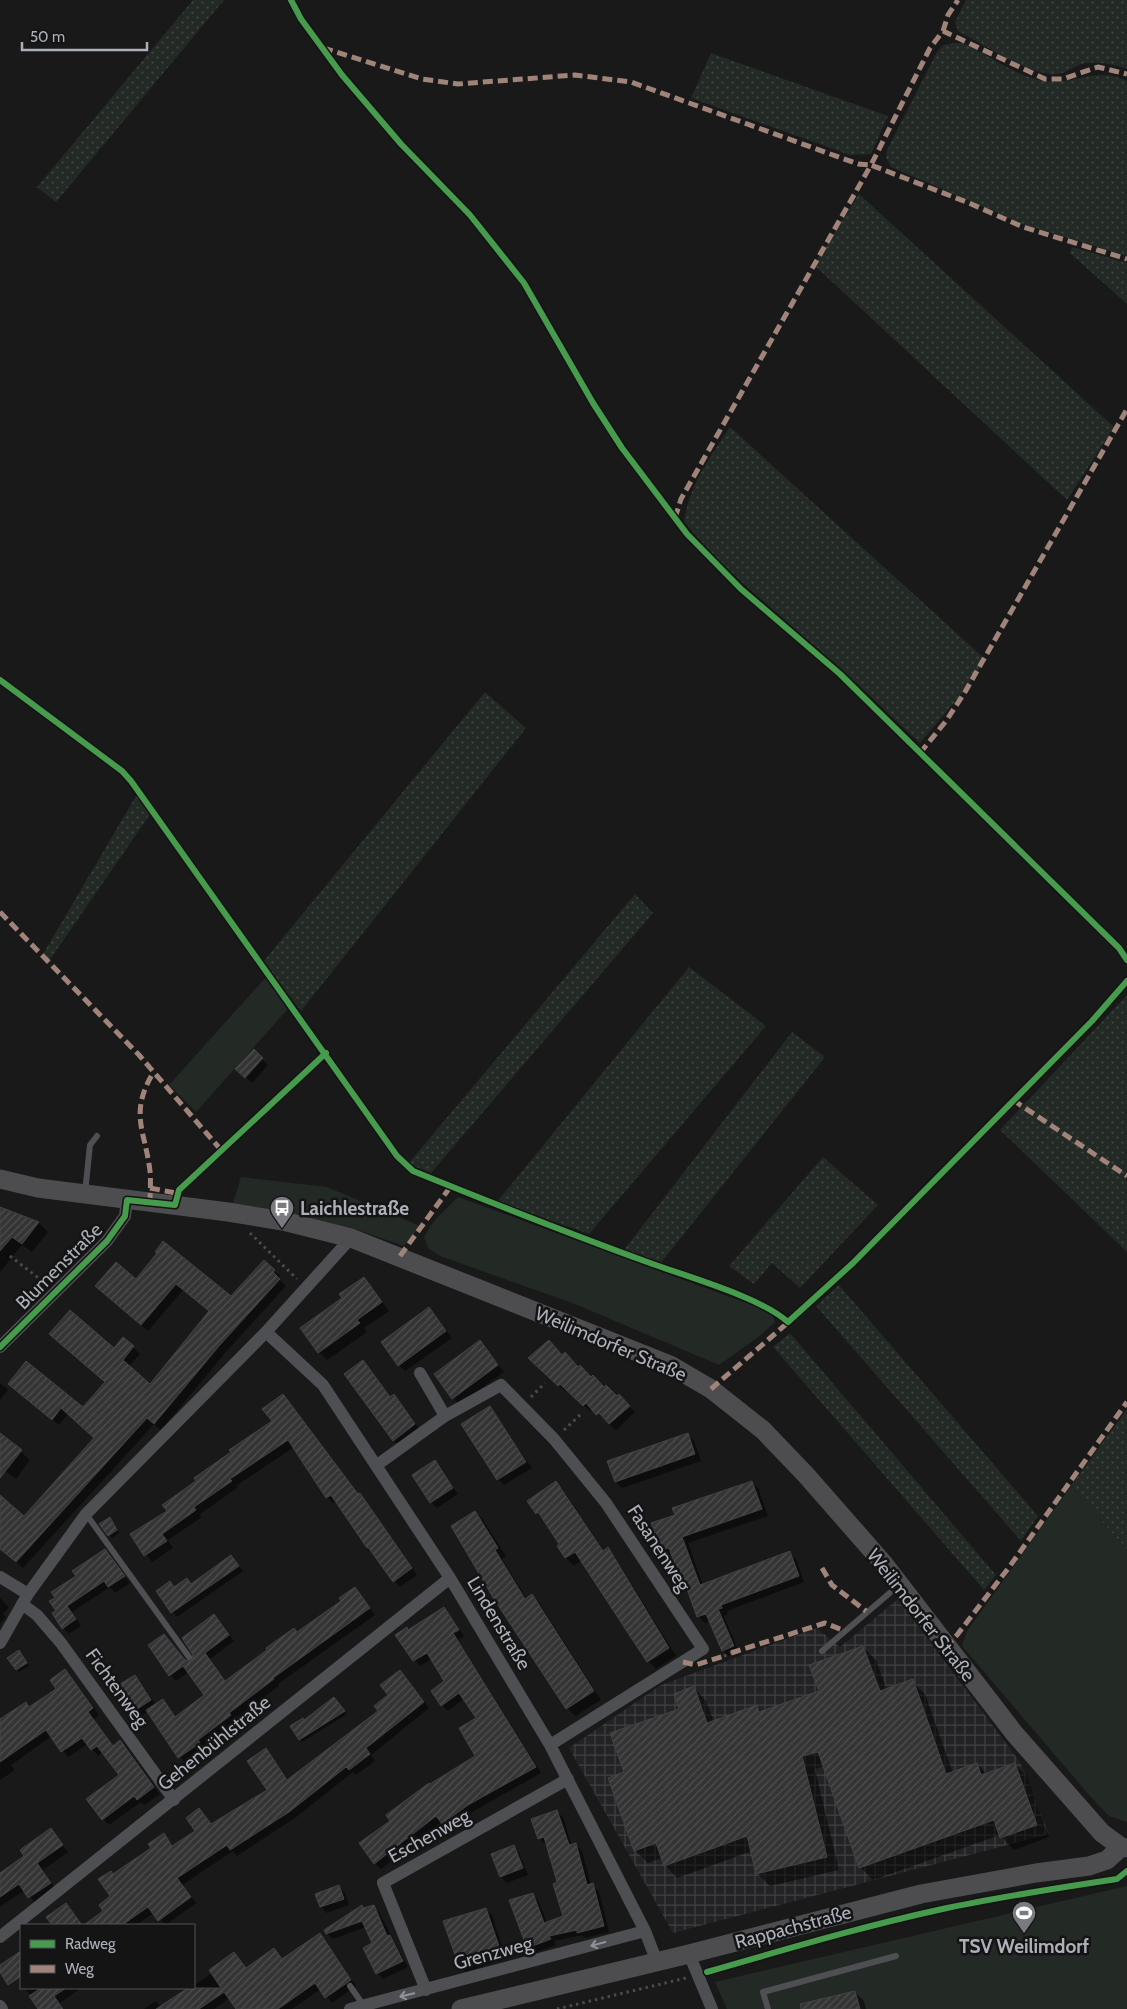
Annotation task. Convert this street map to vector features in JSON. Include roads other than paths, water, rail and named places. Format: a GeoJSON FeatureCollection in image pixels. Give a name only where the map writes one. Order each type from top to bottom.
{"type":"FeatureCollection","features":[{"type":"Feature","properties":{"kind":"main road","name":"Weilimdorfer Straße"},"geometry":{"type":"LineString","coordinates":[[0,1178],[38,1188],[283,1221],[351,1238],[670,1365],[711,1389],[763,1430],[812,1482],[899,1585],[1014,1733],[1102,1833],[1124,1847]]}},
{"type":"Feature","properties":{"kind":"main road","name":"Rappachstraße"},"geometry":{"type":"LineString","coordinates":[[462,2009],[689,1954],[921,1894],[1036,1873],[1089,1866],[1107,1860],[1124,1847]]}},
{"type":"Feature","properties":{"kind":"street","name":"Blumenstraße"},"geometry":{"type":"LineString","coordinates":[[0,1346],[107,1241],[125,1216],[127,1200]]}},
{"type":"Feature","properties":{"kind":"street"},"geometry":{"type":"LineString","coordinates":[[0,1643],[25,1599],[86,1514],[266,1332],[351,1238]]}},
{"type":"Feature","properties":{"kind":"street","name":"Lindenstraße"},"geometry":{"type":"LineString","coordinates":[[266,1332],[323,1384],[450,1578],[550,1744],[645,1931],[656,1962]]}},
{"type":"Feature","properties":{"kind":"street"},"geometry":{"type":"LineString","coordinates":[[420,1373],[445,1416]]}},
{"type":"Feature","properties":{"kind":"street","name":"Fasanenweg"},"geometry":{"type":"LineString","coordinates":[[377,1465],[445,1416],[501,1385],[554,1439],[606,1503],[702,1650],[550,1744]]}},
{"type":"Feature","properties":{"kind":"street","name":"Fichtenweg"},"geometry":{"type":"LineString","coordinates":[[0,1577],[25,1599],[61,1643],[174,1800]]}},
{"type":"Feature","properties":{"kind":"street","name":"Gehenbühlstraße"},"geometry":{"type":"LineString","coordinates":[[0,1937],[450,1578]]}},
{"type":"Feature","properties":{"kind":"street","name":"Eschenweg"},"geometry":{"type":"LineString","coordinates":[[426,1990],[383,1883],[568,1779]]}},
{"type":"Feature","properties":{"kind":"street","name":"Grenzweg"},"geometry":{"type":"LineString","coordinates":[[350,2009],[645,1931]]}},
{"type":"Feature","properties":{"kind":"street"},"geometry":{"type":"LineString","coordinates":[[689,1954],[712,2009]]}},
{"type":"Feature","properties":{"kind":"lane"},"geometry":{"type":"LineString","coordinates":[[85,1194],[90,1144],[97,1136]]}},
{"type":"Feature","properties":{"kind":"lane"},"geometry":{"type":"LineString","coordinates":[[86,1514],[188,1657]]}},
{"type":"Feature","properties":{"kind":"lane"},"geometry":{"type":"LineString","coordinates":[[822,1651],[899,1585]]}},
{"type":"Feature","properties":{"kind":"lane"},"geometry":{"type":"LineString","coordinates":[[768,2009],[763,1992],[896,1956]]}},
{"type":"Feature","properties":{"kind":"lane"},"geometry":{"type":"LineString","coordinates":[[350,1986],[364,2006]]}},
{"type":"Feature","properties":{"kind":"place","name":"Laichlestraße"},"geometry":{"type":"Point","coordinates":[282,1229]}},
{"type":"Feature","properties":{"kind":"place","name":"TSV Weilimdorf"},"geometry":{"type":"Point","coordinates":[1024,1934]}}]}
